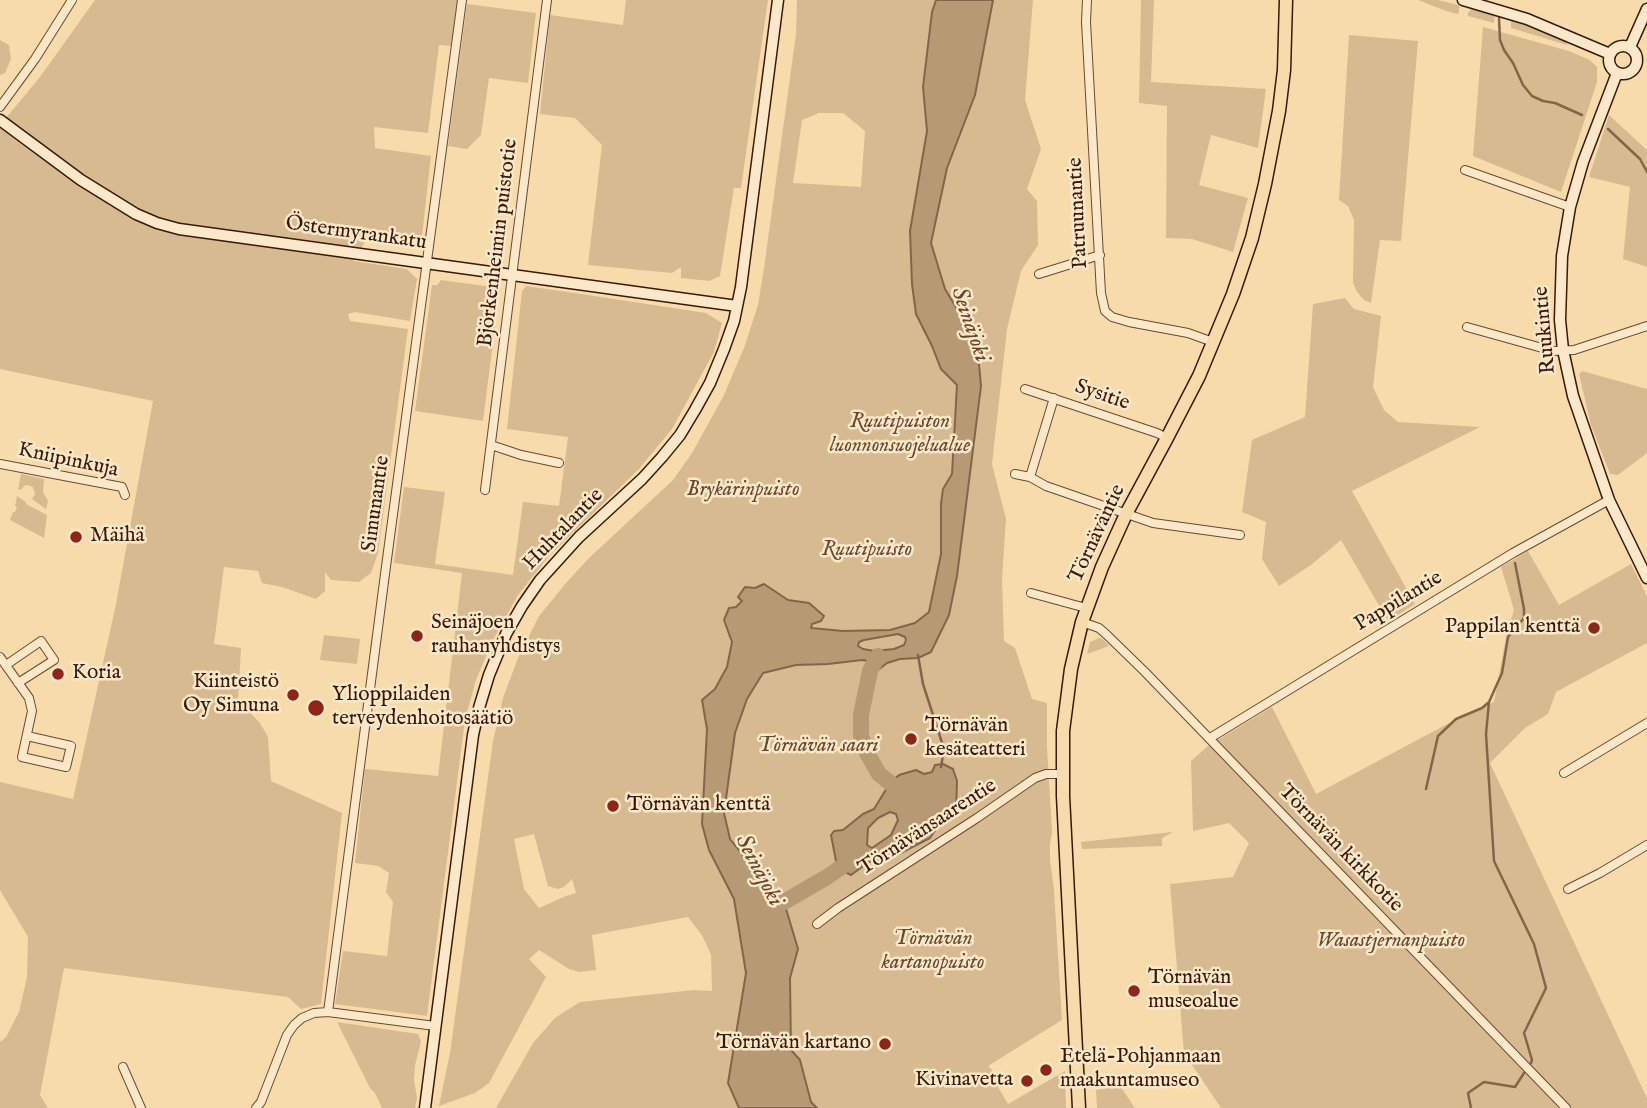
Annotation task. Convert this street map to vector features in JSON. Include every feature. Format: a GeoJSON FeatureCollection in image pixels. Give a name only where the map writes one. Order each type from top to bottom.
{"type":"FeatureCollection","features":[{"type":"Feature","properties":{"kind":"main road","name":"Törnäväntie"},"geometry":{"type":"LineString","coordinates":[[1079,1108],[1062,774],[1063,732],[1071,669],[1086,608],[1102,567],[1126,514],[1199,376],[1233,294],[1252,238],[1279,111],[1284,70],[1286,0]]}},
{"type":"Feature","properties":{"kind":"street"},"geometry":{"type":"LineString","coordinates":[[0,107],[35,59],[72,0]]}},
{"type":"Feature","properties":{"kind":"street","name":"Simunantie"},"geometry":{"type":"LineString","coordinates":[[328,1012],[462,0]]}},
{"type":"Feature","properties":{"kind":"street","name":"Björkenheimin puistotie"},"geometry":{"type":"LineString","coordinates":[[485,490],[547,0]]}},
{"type":"Feature","properties":{"kind":"street","name":"Huhtalantie"},"geometry":{"type":"LineString","coordinates":[[425,1108],[473,735],[489,675],[506,634],[522,606],[559,558],[662,457],[680,435],[710,383],[737,306],[778,0]]}},
{"type":"Feature","properties":{"kind":"street","name":"Patruunantie"},"geometry":{"type":"LineString","coordinates":[[1087,0],[1102,301],[1105,311],[1112,317],[1129,322],[1188,333],[1213,342]]}},
{"type":"Feature","properties":{"kind":"street"},"geometry":{"type":"LineString","coordinates":[[1463,0],[1527,19],[1610,54]]}},
{"type":"Feature","properties":{"kind":"street"},"geometry":{"type":"LineString","coordinates":[[1630,47],[1647,9]]}},
{"type":"Feature","properties":{"kind":"street"},"geometry":{"type":"LineString","coordinates":[[1616,47],[1630,47],[1642,67],[1631,72],[1617,73],[1609,62],[1610,54],[1616,47]]}},
{"type":"Feature","properties":{"kind":"street","name":"Ruukintie"},"geometry":{"type":"LineString","coordinates":[[1617,73],[1583,162],[1570,206],[1562,256],[1560,320],[1563,350],[1573,396],[1609,500],[1647,578]]}},
{"type":"Feature","properties":{"kind":"street","name":"Östermyrankatu"},"geometry":{"type":"LineString","coordinates":[[0,120],[81,180],[136,214],[179,229],[737,306]]}},
{"type":"Feature","properties":{"kind":"street"},"geometry":{"type":"LineString","coordinates":[[1465,170],[1570,206]]}},
{"type":"Feature","properties":{"kind":"street"},"geometry":{"type":"LineString","coordinates":[[1039,274],[1100,255]]}},
{"type":"Feature","properties":{"kind":"street"},"geometry":{"type":"LineString","coordinates":[[1467,327],[1547,351],[1574,349],[1647,326]]}},
{"type":"Feature","properties":{"kind":"street","name":"Sysitie"},"geometry":{"type":"LineString","coordinates":[[1025,389],[1167,438]]}},
{"type":"Feature","properties":{"kind":"street"},"geometry":{"type":"LineString","coordinates":[[1030,477],[1054,398]]}},
{"type":"Feature","properties":{"kind":"street"},"geometry":{"type":"LineString","coordinates":[[491,445],[559,463]]}},
{"type":"Feature","properties":{"kind":"street","name":"Kniipinkuja"},"geometry":{"type":"LineString","coordinates":[[0,464],[122,487],[125,495]]}},
{"type":"Feature","properties":{"kind":"street"},"geometry":{"type":"LineString","coordinates":[[1014,474],[1030,477],[1052,488],[1153,523],[1240,535]]}},
{"type":"Feature","properties":{"kind":"street","name":"Pappilantie"},"geometry":{"type":"LineString","coordinates":[[1210,738],[1523,547],[1609,500]]}},
{"type":"Feature","properties":{"kind":"street"},"geometry":{"type":"LineString","coordinates":[[1031,593],[1086,608]]}},
{"type":"Feature","properties":{"kind":"street","name":"Törnävän kirkkotie"},"geometry":{"type":"LineString","coordinates":[[1082,622],[1099,628],[1107,635],[1210,738],[1566,1108]]}},
{"type":"Feature","properties":{"kind":"street"},"geometry":{"type":"LineString","coordinates":[[6,665],[41,641],[54,660],[18,682]]}},
{"type":"Feature","properties":{"kind":"street"},"geometry":{"type":"LineString","coordinates":[[0,657],[29,698],[32,711],[22,757],[66,768],[71,746],[27,736]]}},
{"type":"Feature","properties":{"kind":"street"},"geometry":{"type":"LineString","coordinates":[[1564,773],[1647,723]]}},
{"type":"Feature","properties":{"kind":"street","name":"Törnävänsaarentie"},"geometry":{"type":"LineString","coordinates":[[817,924],[1035,778],[1045,774],[1062,774]]}},
{"type":"Feature","properties":{"kind":"street"},"geometry":{"type":"LineString","coordinates":[[1568,889],[1647,845]]}},
{"type":"Feature","properties":{"kind":"street"},"geometry":{"type":"LineString","coordinates":[[257,1108],[287,1035],[302,1018],[314,1013],[328,1012],[435,1026]]}},
{"type":"Feature","properties":{"kind":"street"},"geometry":{"type":"LineString","coordinates":[[123,1067],[141,1108]]}},
{"type":"Feature","properties":{"kind":"green space"},"geometry":{"type":"Polygon","coordinates":[[[95,0],[458,0],[451,46],[439,45],[428,133],[374,127],[375,148],[431,156],[422,236],[414,242],[368,237],[353,261],[407,269],[417,279],[410,321],[355,312],[348,314],[350,321],[408,329],[378,553],[371,573],[359,582],[331,580],[325,572],[325,591],[316,599],[262,583],[258,571],[224,567],[214,644],[241,648],[238,700],[260,723],[268,737],[271,781],[342,813],[321,1004],[301,1009],[288,997],[64,968],[40,1095],[48,1108],[0,1108],[0,1042],[6,1037],[19,1012],[27,977],[28,937],[0,890],[0,782],[73,799],[116,604],[153,401],[0,369],[0,125],[40,77],[95,0]]]}},
{"type":"Feature","properties":{"kind":"green space"},"geometry":{"type":"Polygon","coordinates":[[[626,0],[768,0],[741,188],[734,188],[720,276],[709,281],[681,278],[681,267],[672,273],[588,265],[602,145],[575,118],[540,114],[550,15],[623,25],[626,0]]]}},
{"type":"Feature","properties":{"kind":"green space"},"geometry":{"type":"Polygon","coordinates":[[[797,0],[936,0],[932,12],[923,87],[927,131],[910,231],[912,284],[916,314],[941,369],[957,384],[952,474],[943,489],[941,554],[929,612],[916,623],[890,630],[843,631],[811,628],[809,603],[788,601],[764,584],[742,600],[724,620],[732,642],[727,667],[715,689],[702,700],[707,729],[702,824],[709,850],[734,899],[746,973],[728,1083],[739,1108],[496,1108],[533,1043],[555,1018],[580,1002],[694,990],[712,991],[711,955],[703,937],[688,917],[592,935],[596,970],[579,972],[569,969],[539,950],[529,959],[546,977],[489,1083],[475,1093],[439,1106],[450,1053],[493,741],[503,698],[518,658],[539,616],[589,558],[673,480],[692,453],[723,397],[744,348],[758,305],[796,34],[797,0]],[[819,113],[802,120],[793,183],[861,187],[865,131],[843,113],[819,113]],[[534,834],[514,839],[524,889],[539,908],[576,893],[572,879],[558,889],[548,886],[534,834]]]}},
{"type":"Feature","properties":{"kind":"green space"},"geometry":{"type":"Polygon","coordinates":[[[993,0],[1033,0],[1025,100],[1041,149],[1027,189],[1037,201],[1038,245],[1021,271],[1007,329],[992,464],[1006,519],[1002,579],[1004,641],[1015,648],[1032,699],[1047,703],[1052,832],[1050,860],[1062,1020],[988,1066],[995,1073],[998,1087],[1008,1104],[1065,1071],[1066,1108],[817,1108],[811,1102],[800,1060],[791,1050],[790,978],[798,949],[784,903],[730,839],[724,813],[735,732],[747,699],[763,673],[796,665],[862,660],[868,661],[878,670],[887,663],[931,652],[949,615],[958,565],[977,342],[945,289],[931,243],[947,168],[975,95],[993,0]]]}},
{"type":"Feature","properties":{"kind":"green space"},"geometry":{"type":"Polygon","coordinates":[[[1141,0],[1154,0],[1151,82],[1266,89],[1258,148],[1211,135],[1199,185],[1248,198],[1233,252],[1192,239],[1166,238],[1167,106],[1139,103],[1141,0]]]}},
{"type":"Feature","properties":{"kind":"green space"},"geometry":{"type":"Polygon","coordinates":[[[1418,0],[1438,0],[1458,5],[1459,13],[1446,11],[1418,0]]]}},
{"type":"Feature","properties":{"kind":"green space"},"geometry":{"type":"Polygon","coordinates":[[[467,4],[536,13],[528,83],[489,78],[481,135],[467,149],[448,146],[467,4]]]}},
{"type":"Feature","properties":{"kind":"green space"},"geometry":{"type":"Polygon","coordinates":[[[1472,8],[1495,14],[1494,23],[1468,16],[1472,8]]]}},
{"type":"Feature","properties":{"kind":"green space"},"geometry":{"type":"Polygon","coordinates":[[[1511,19],[1567,42],[1567,45],[1511,28],[1511,19]]]}},
{"type":"Feature","properties":{"kind":"green space"},"geometry":{"type":"Polygon","coordinates":[[[1483,27],[1569,51],[1590,60],[1597,67],[1597,82],[1561,192],[1473,156],[1483,27]]]}},
{"type":"Feature","properties":{"kind":"green space"},"geometry":{"type":"Polygon","coordinates":[[[1349,35],[1418,41],[1401,241],[1380,240],[1371,303],[1364,300],[1353,283],[1354,220],[1348,206],[1339,200],[1349,35]]]}},
{"type":"Feature","properties":{"kind":"green space"},"geometry":{"type":"Polygon","coordinates":[[[0,40],[9,45],[11,59],[5,73],[0,75],[0,40]]]}},
{"type":"Feature","properties":{"kind":"green space"},"geometry":{"type":"Polygon","coordinates":[[[1609,115],[1647,150],[1647,267],[1623,259],[1630,187],[1589,177],[1609,115]]]}},
{"type":"Feature","properties":{"kind":"green space"},"geometry":{"type":"Polygon","coordinates":[[[441,280],[500,288],[483,421],[415,411],[432,285],[437,285],[441,280]]]}},
{"type":"Feature","properties":{"kind":"green space"},"geometry":{"type":"Polygon","coordinates":[[[526,286],[706,313],[722,323],[714,352],[672,429],[639,469],[550,555],[518,595],[492,642],[476,680],[465,720],[427,1016],[335,1004],[343,951],[387,956],[393,902],[386,892],[389,873],[378,866],[355,863],[365,769],[438,776],[462,573],[394,563],[404,487],[445,492],[435,564],[513,575],[523,502],[559,506],[568,437],[507,429],[522,291],[526,286]]]}},
{"type":"Feature","properties":{"kind":"green space"},"geometry":{"type":"Polygon","coordinates":[[[1345,298],[1354,309],[1381,316],[1373,387],[1384,410],[1398,422],[1480,427],[1352,491],[1415,604],[1388,621],[1341,540],[1311,565],[1279,586],[1262,559],[1266,522],[1242,512],[1252,440],[1305,417],[1313,304],[1345,298]]]}},
{"type":"Feature","properties":{"kind":"green space"},"geometry":{"type":"Polygon","coordinates":[[[1582,371],[1647,389],[1647,453],[1618,475],[1610,474],[1591,425],[1579,374],[1582,371]]]}},
{"type":"Feature","properties":{"kind":"green space"},"geometry":{"type":"Polygon","coordinates":[[[21,474],[44,479],[43,492],[48,501],[46,509],[32,499],[35,494],[33,487],[27,485],[21,490],[18,489],[21,474]]]}},
{"type":"Feature","properties":{"kind":"green space"},"geometry":{"type":"Polygon","coordinates":[[[17,496],[47,515],[44,538],[10,520],[17,507],[17,496]]]}},
{"type":"Feature","properties":{"kind":"green space","name":"Wasastjernanpuisto"},"geometry":{"type":"Polygon","coordinates":[[[1528,551],[1559,605],[1631,564],[1647,596],[1647,643],[1556,692],[1548,714],[1525,728],[1490,763],[1647,1098],[1647,1108],[1221,1108],[1184,1053],[1170,884],[1233,877],[1249,843],[1229,823],[1193,831],[1191,761],[1208,746],[1272,707],[1316,794],[1466,714],[1494,702],[1507,632],[1514,610],[1501,567],[1528,551]]]}},
{"type":"Feature","properties":{"kind":"green space"},"geometry":{"type":"Polygon","coordinates":[[[898,634],[905,637],[904,645],[874,651],[858,646],[859,642],[864,640],[898,634]]]}},
{"type":"Feature","properties":{"kind":"green space"},"geometry":{"type":"Polygon","coordinates":[[[324,635],[360,639],[357,664],[320,660],[324,635]]]}},
{"type":"Feature","properties":{"kind":"green space"},"geometry":{"type":"Polygon","coordinates":[[[1099,638],[1109,646],[1087,654],[1090,642],[1099,638]]]}},
{"type":"Feature","properties":{"kind":"green space"},"geometry":{"type":"Polygon","coordinates":[[[1173,832],[1162,838],[1162,846],[1082,849],[1081,842],[1173,832]]]}},
{"type":"Feature","properties":{"kind":"green space"},"geometry":{"type":"Polygon","coordinates":[[[337,1022],[418,1034],[421,1042],[415,1065],[415,1108],[382,1108],[337,1022]]]}},
{"type":"Feature","properties":{"kind":"green space"},"geometry":{"type":"Polygon","coordinates":[[[1120,1086],[1135,1108],[1097,1108],[1096,1090],[1120,1086]]]}},
{"type":"Feature","properties":{"kind":"shaded area"},"geometry":{"type":"Polygon","coordinates":[[[936,0],[993,0],[975,95],[947,168],[931,243],[945,289],[977,342],[981,386],[957,576],[949,615],[931,652],[918,658],[887,663],[878,670],[871,668],[868,661],[862,660],[796,665],[763,673],[747,699],[735,733],[724,813],[730,839],[784,902],[798,949],[790,978],[791,1050],[800,1060],[811,1102],[817,1108],[739,1108],[728,1083],[746,973],[734,899],[709,850],[702,824],[707,729],[702,700],[715,689],[727,667],[732,642],[724,620],[729,608],[736,607],[742,601],[738,597],[745,587],[755,588],[764,584],[788,600],[809,603],[824,616],[821,621],[812,624],[811,628],[843,631],[890,630],[915,623],[929,612],[941,554],[943,489],[952,474],[957,385],[941,369],[916,314],[912,284],[910,231],[927,131],[923,87],[932,12],[936,0]],[[898,634],[864,640],[859,642],[858,646],[874,651],[894,649],[904,645],[905,637],[898,634]]]}},
{"type":"Feature","properties":{"kind":"shaded area"},"geometry":{"type":"Polygon","coordinates":[[[943,764],[953,769],[957,781],[956,815],[938,826],[930,838],[893,857],[869,862],[851,875],[839,869],[831,835],[834,831],[843,830],[874,809],[890,783],[899,775],[916,770],[924,774],[932,772],[935,765],[943,764]],[[890,812],[878,818],[868,828],[867,845],[872,848],[891,835],[898,820],[896,814],[890,812]]]}},
{"type":"Feature","properties":{"kind":"waterway"},"geometry":{"type":"LineString","coordinates":[[1499,18],[1500,40],[1504,50],[1532,96],[1582,115]]}},
{"type":"Feature","properties":{"kind":"waterway"},"geometry":{"type":"LineString","coordinates":[[1608,129],[1640,159],[1647,172]]}},
{"type":"Feature","properties":{"kind":"waterway"},"geometry":{"type":"LineString","coordinates":[[1515,563],[1524,618],[1508,637],[1502,673],[1489,702],[1486,734],[1494,861],[1534,944],[1546,988],[1524,1033],[1531,1063]]}},
{"type":"Feature","properties":{"kind":"waterway"},"geometry":{"type":"LineString","coordinates":[[918,655],[923,684],[944,749],[941,767]]}},
{"type":"Feature","properties":{"kind":"waterway"},"geometry":{"type":"LineString","coordinates":[[878,656],[870,671],[861,715],[861,736],[879,774],[899,790],[902,798]]}},
{"type":"Feature","properties":{"kind":"waterway"},"geometry":{"type":"LineString","coordinates":[[1426,789],[1438,736],[1456,719],[1482,708],[1489,702]]}},
{"type":"Feature","properties":{"kind":"waterway","name":"Seinäjoki"},"geometry":{"type":"LineString","coordinates":[[784,902],[856,857]]}},
{"type":"Feature","properties":{"kind":"waterway"},"geometry":{"type":"LineString","coordinates":[[1471,1108],[1468,1093],[1484,1082],[1515,1087],[1524,1073]]}},
{"type":"Feature","properties":{"kind":"place","name":"Mäihä"},"geometry":{"type":"Point","coordinates":[76,537]}},
{"type":"Feature","properties":{"kind":"place","name":"Pappilan kenttä"},"geometry":{"type":"Point","coordinates":[1594,628]}},
{"type":"Feature","properties":{"kind":"place","name":"Seinäjoen rauhanyhdistys"},"geometry":{"type":"Point","coordinates":[417,636]}},
{"type":"Feature","properties":{"kind":"place","name":"Koria"},"geometry":{"type":"Point","coordinates":[58,674]}},
{"type":"Feature","properties":{"kind":"place","name":"Kiinteistö Oy Simuna"},"geometry":{"type":"Point","coordinates":[293,695]}},
{"type":"Feature","properties":{"kind":"place","name":"Ylioppilaiden terveydenhoitosäätiö"},"geometry":{"type":"Point","coordinates":[316,708]}},
{"type":"Feature","properties":{"kind":"place","name":"Törnävän kesäteatteri"},"geometry":{"type":"Point","coordinates":[911,739]}},
{"type":"Feature","properties":{"kind":"place","name":"Törnävän kenttä"},"geometry":{"type":"Point","coordinates":[613,806]}},
{"type":"Feature","properties":{"kind":"place","name":"Törnävän museoalue"},"geometry":{"type":"Point","coordinates":[1134,991]}},
{"type":"Feature","properties":{"kind":"place","name":"Törnävän kartano"},"geometry":{"type":"Point","coordinates":[885,1044]}},
{"type":"Feature","properties":{"kind":"place","name":"Etelä-Pohjanmaan maakuntamuseo"},"geometry":{"type":"Point","coordinates":[1046,1070]}},
{"type":"Feature","properties":{"kind":"place","name":"Kivinavetta"},"geometry":{"type":"Point","coordinates":[1027,1081]}},
{"type":"Feature","properties":{"kind":"park label","name":"Ruutipuiston luonnonsuojelualue"},"geometry":{"type":"Point","coordinates":[900,435]}},
{"type":"Feature","properties":{"kind":"park label","name":"Brykärinpuisto"},"geometry":{"type":"Point","coordinates":[743,491]}},
{"type":"Feature","properties":{"kind":"park label","name":"Ruutipuisto"},"geometry":{"type":"Point","coordinates":[867,551]}},
{"type":"Feature","properties":{"kind":"park label","name":"Törnävän saari"},"geometry":{"type":"Point","coordinates":[818,747]}},
{"type":"Feature","properties":{"kind":"park label","name":"Törnävän kartanopuisto"},"geometry":{"type":"Point","coordinates":[933,952]}}]}
